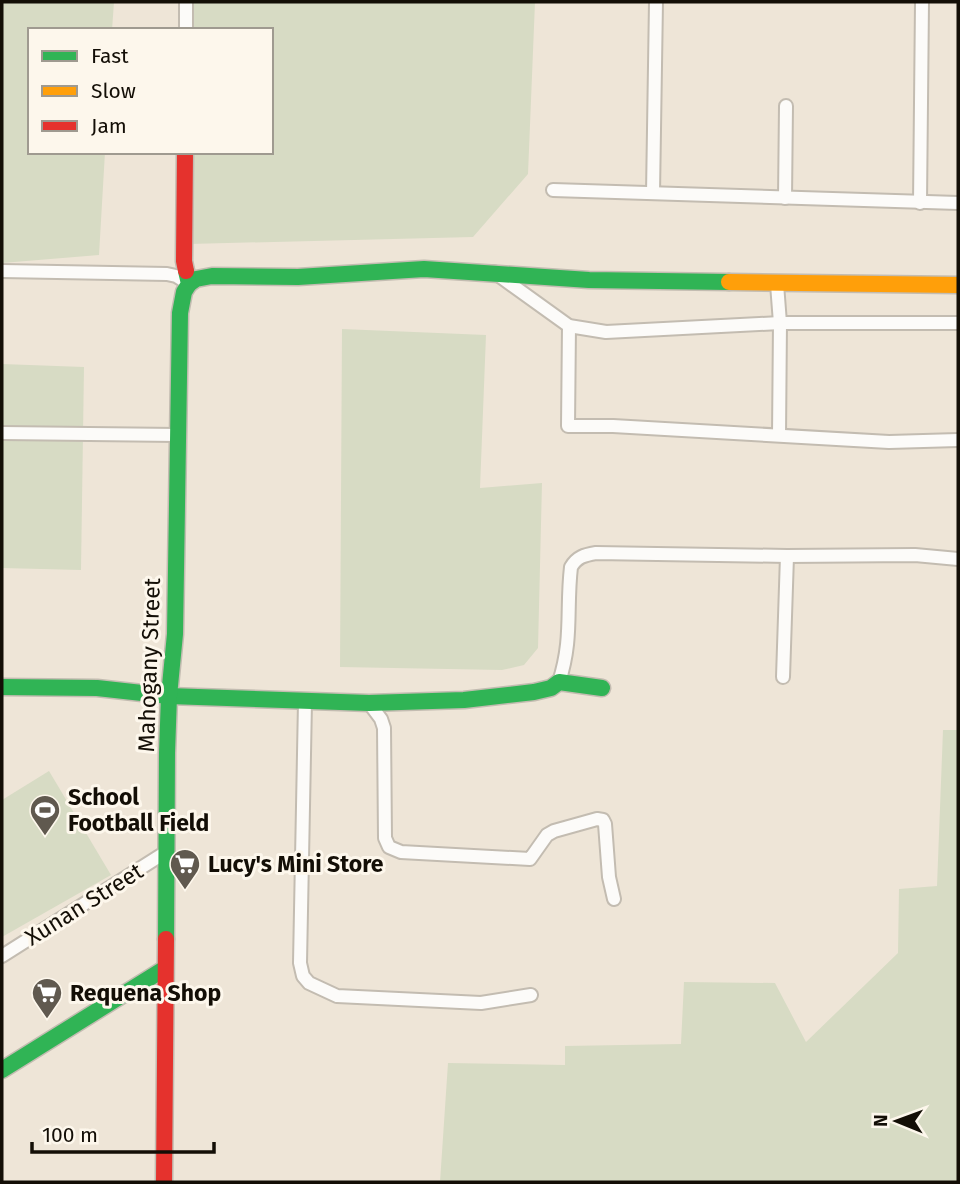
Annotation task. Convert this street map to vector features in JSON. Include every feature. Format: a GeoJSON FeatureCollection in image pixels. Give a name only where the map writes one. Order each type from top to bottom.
{"type":"FeatureCollection","features":[{"type":"Feature","properties":{"kind":"street"},"geometry":{"type":"LineString","coordinates":[[186,2],[186,28]]}},
{"type":"Feature","properties":{"kind":"street"},"geometry":{"type":"LineString","coordinates":[[653,193],[656,2]]}},
{"type":"Feature","properties":{"kind":"street"},"geometry":{"type":"LineString","coordinates":[[920,203],[922,2]]}},
{"type":"Feature","properties":{"kind":"street"},"geometry":{"type":"LineString","coordinates":[[785,198],[786,106]]}},
{"type":"Feature","properties":{"kind":"street","name":"Mahogany Street"},"geometry":{"type":"LineString","coordinates":[[163,1182],[169,696],[175,634],[180,313],[188,284],[184,261],[185,154]]}},
{"type":"Feature","properties":{"kind":"street"},"geometry":{"type":"LineString","coordinates":[[554,190],[958,203]]}},
{"type":"Feature","properties":{"kind":"street"},"geometry":{"type":"LineString","coordinates":[[2,271],[167,274],[188,284],[196,279],[212,276],[298,277],[424,269],[589,280],[958,285]]}},
{"type":"Feature","properties":{"kind":"street"},"geometry":{"type":"LineString","coordinates":[[494,272],[569,326],[606,332],[780,323],[958,323]]}},
{"type":"Feature","properties":{"kind":"street"},"geometry":{"type":"LineString","coordinates":[[777,284],[780,323],[779,435]]}},
{"type":"Feature","properties":{"kind":"street"},"geometry":{"type":"LineString","coordinates":[[569,326],[568,426],[613,426],[889,442],[958,440]]}},
{"type":"Feature","properties":{"kind":"street"},"geometry":{"type":"LineString","coordinates":[[2,433],[177,435]]}},
{"type":"Feature","properties":{"kind":"street"},"geometry":{"type":"LineString","coordinates":[[2,687],[97,688],[169,696],[369,703],[464,700],[534,692],[551,688],[559,682],[567,658],[570,624],[569,580],[571,567],[576,559],[596,553],[915,555],[958,559]]}},
{"type":"Feature","properties":{"kind":"street"},"geometry":{"type":"LineString","coordinates":[[783,677],[787,556]]}},
{"type":"Feature","properties":{"kind":"street"},"geometry":{"type":"LineString","coordinates":[[559,682],[602,688]]}},
{"type":"Feature","properties":{"kind":"street"},"geometry":{"type":"LineString","coordinates":[[304,702],[300,963],[303,976],[309,983],[337,996],[481,1003],[531,995]]}},
{"type":"Feature","properties":{"kind":"street"},"geometry":{"type":"LineString","coordinates":[[369,703],[382,719],[384,728],[385,838],[389,847],[401,852],[530,859],[542,840],[554,831],[597,819],[603,820],[614,899]]}},
{"type":"Feature","properties":{"kind":"street","name":"Xunan Street"},"geometry":{"type":"LineString","coordinates":[[2,956],[166,852]]}},
{"type":"Feature","properties":{"kind":"street"},"geometry":{"type":"LineString","coordinates":[[2,1070],[164,969]]}},
{"type":"Feature","properties":{"kind":"green space"},"geometry":{"type":"Polygon","coordinates":[[[2,2],[114,2],[112,28],[28,28],[28,154],[105,154],[99,255],[2,263],[2,2]]]}},
{"type":"Feature","properties":{"kind":"green space"},"geometry":{"type":"Polygon","coordinates":[[[188,2],[535,2],[528,174],[473,237],[189,244],[189,154],[273,154],[273,28],[189,28],[188,2]]]}},
{"type":"Feature","properties":{"kind":"green space"},"geometry":{"type":"Polygon","coordinates":[[[342,329],[486,335],[480,488],[542,483],[538,648],[524,665],[502,670],[340,667],[342,329]]]}},
{"type":"Feature","properties":{"kind":"green space"},"geometry":{"type":"Polygon","coordinates":[[[2,364],[84,367],[81,570],[2,568],[2,364]]]}},
{"type":"Feature","properties":{"kind":"green space"},"geometry":{"type":"Polygon","coordinates":[[[943,730],[958,730],[958,1182],[440,1182],[448,1063],[565,1065],[565,1046],[681,1044],[684,982],[775,983],[806,1042],[898,953],[899,889],[937,886],[943,730]]]}},
{"type":"Feature","properties":{"kind":"green space","name":"School Football Field"},"geometry":{"type":"Polygon","coordinates":[[[49,771],[111,875],[2,937],[2,800],[49,771]]]}},
{"type":"Feature","properties":{"kind":"traffic: fast"},"geometry":{"type":"LineString","coordinates":[[189,284],[196,279],[212,276],[298,277],[424,269],[589,280],[729,282]]}},
{"type":"Feature","properties":{"kind":"traffic: fast"},"geometry":{"type":"LineString","coordinates":[[166,939],[167,753],[175,634],[180,313],[184,292],[189,284],[186,271]]}},
{"type":"Feature","properties":{"kind":"traffic: fast"},"geometry":{"type":"LineString","coordinates":[[2,687],[97,688],[169,696],[369,703],[464,700],[534,692],[551,688],[559,682],[602,688]]}},
{"type":"Feature","properties":{"kind":"traffic: fast"},"geometry":{"type":"LineString","coordinates":[[2,1070],[164,969]]}},
{"type":"Feature","properties":{"kind":"traffic: slow"},"geometry":{"type":"LineString","coordinates":[[729,282],[958,285]]}},
{"type":"Feature","properties":{"kind":"traffic: jam"},"geometry":{"type":"LineString","coordinates":[[185,154],[186,271]]}},
{"type":"Feature","properties":{"kind":"traffic: jam"},"geometry":{"type":"LineString","coordinates":[[164,1182],[166,939]]}},
{"type":"Feature","properties":{"kind":"place","name":"School Football Field"},"geometry":{"type":"Point","coordinates":[45,837]}},
{"type":"Feature","properties":{"kind":"place","name":"Lucy's Mini Store"},"geometry":{"type":"Point","coordinates":[185,891]}},
{"type":"Feature","properties":{"kind":"place","name":"Requena Shop"},"geometry":{"type":"Point","coordinates":[47,1020]}}]}
